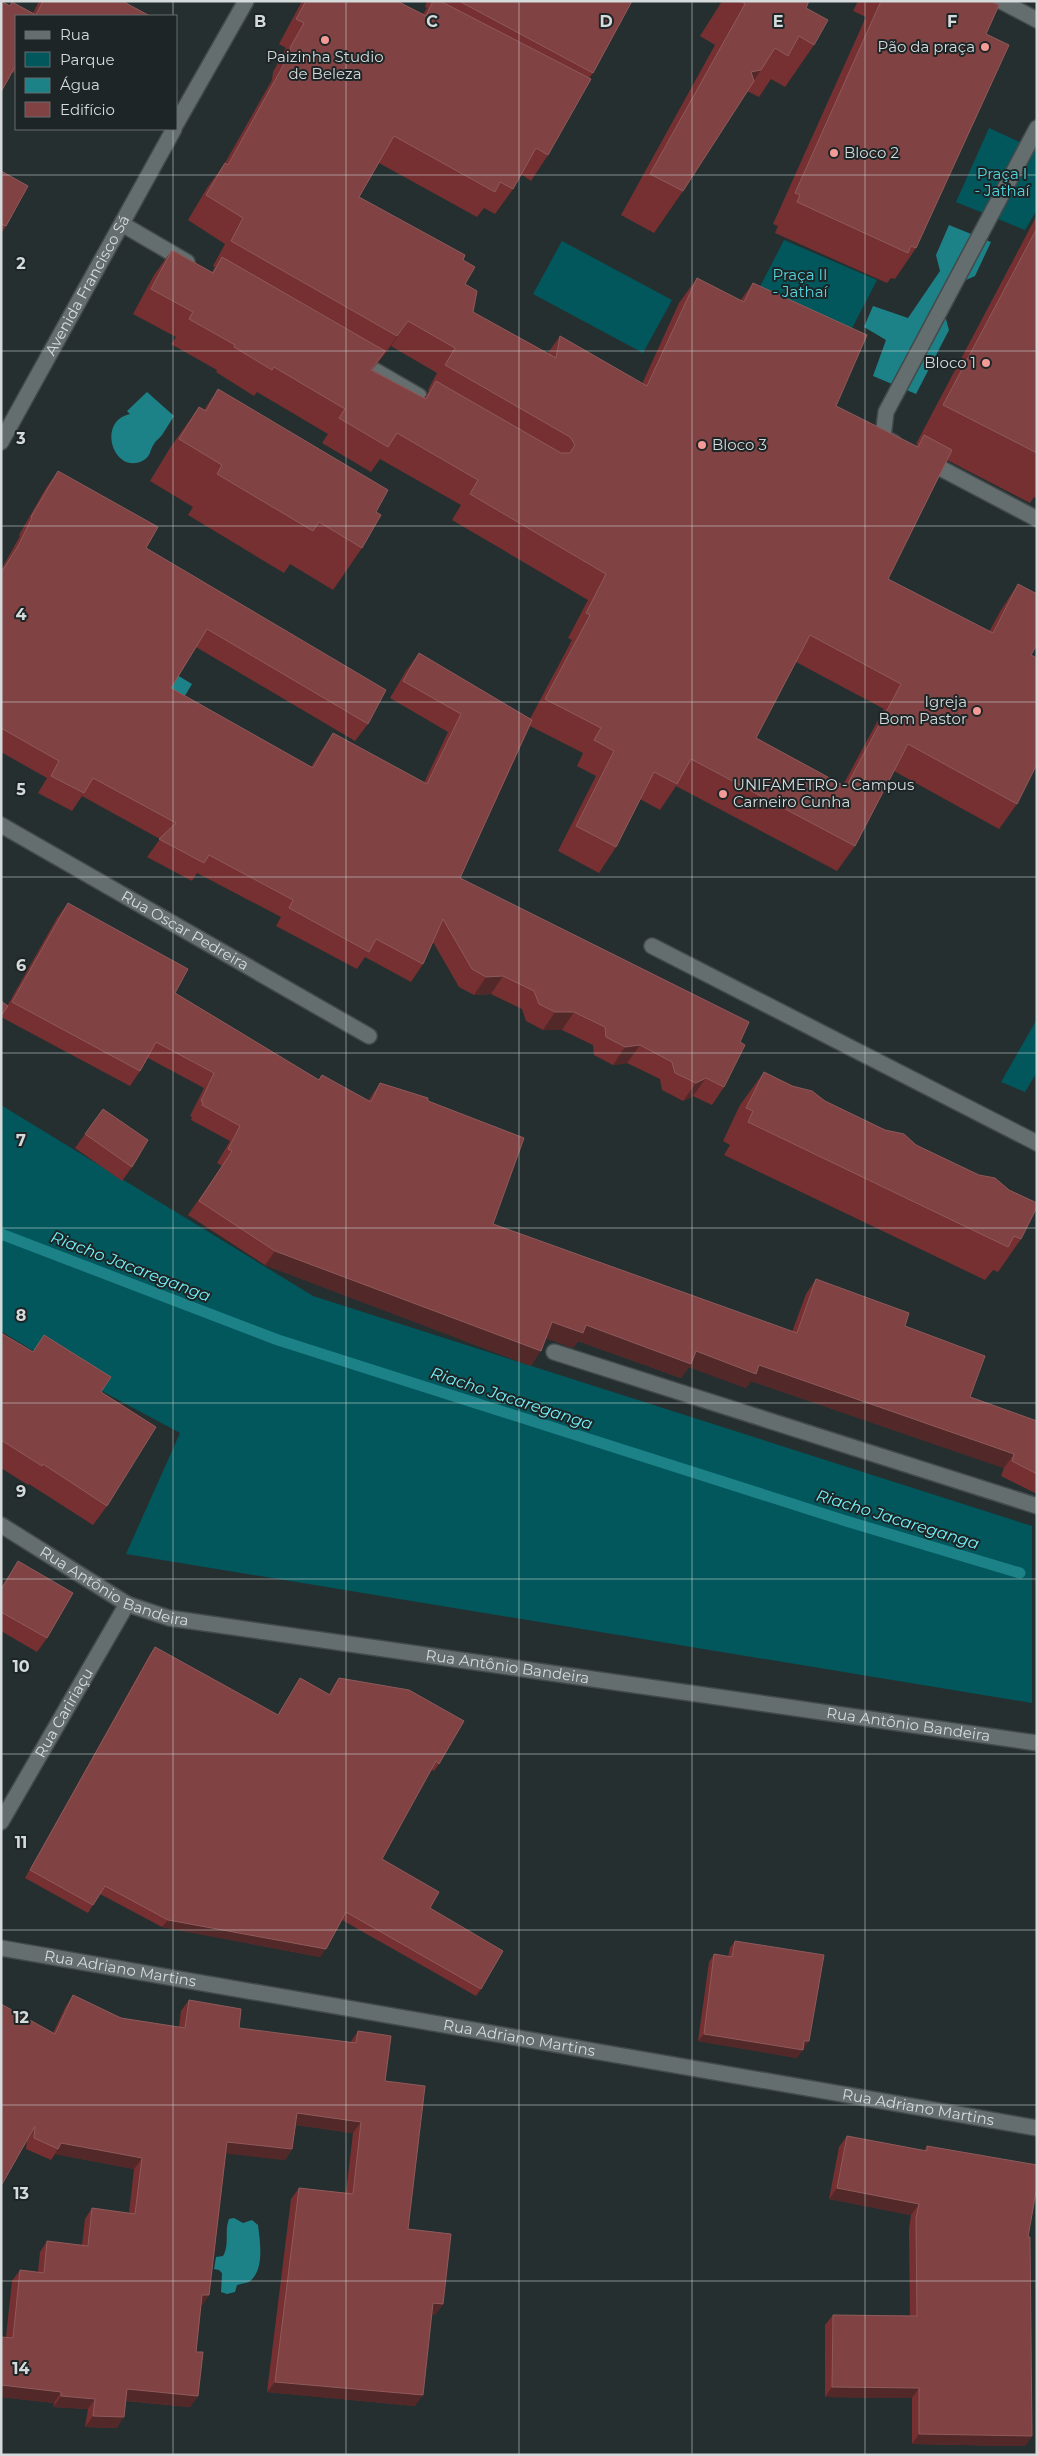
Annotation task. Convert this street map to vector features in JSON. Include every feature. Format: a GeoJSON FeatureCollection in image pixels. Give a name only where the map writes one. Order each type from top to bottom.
{"type":"FeatureCollection","features":[{"type":"Feature","properties":{"kind":"street"},"geometry":{"type":"LineString","coordinates":[[178,120],[246,1]]}},
{"type":"Feature","properties":{"kind":"street"},"geometry":{"type":"LineString","coordinates":[[1001,1],[1037,20]]}},
{"type":"Feature","properties":{"kind":"street"},"geometry":{"type":"LineString","coordinates":[[1037,128],[886,412],[883,437],[1037,519]]}},
{"type":"Feature","properties":{"kind":"street","name":"Avenida Francisco Sá"},"geometry":{"type":"LineString","coordinates":[[1,442],[173,130]]}},
{"type":"Feature","properties":{"kind":"street"},"geometry":{"type":"LineString","coordinates":[[122,224],[198,269]]}},
{"type":"Feature","properties":{"kind":"street"},"geometry":{"type":"LineString","coordinates":[[343,352],[428,402]]}},
{"type":"Feature","properties":{"kind":"street","name":"Rua Oscar Pedreira"},"geometry":{"type":"LineString","coordinates":[[1,825],[369,1036]]}},
{"type":"Feature","properties":{"kind":"street"},"geometry":{"type":"LineString","coordinates":[[652,946],[1037,1143]]}},
{"type":"Feature","properties":{"kind":"street"},"geometry":{"type":"LineString","coordinates":[[554,1352],[1037,1506]]}},
{"type":"Feature","properties":{"kind":"street","name":"Rua Antônio Bandeira"},"geometry":{"type":"LineString","coordinates":[[1,1525],[127,1604],[169,1618],[1037,1743]]}},
{"type":"Feature","properties":{"kind":"street","name":"Rua Caririaçu"},"geometry":{"type":"LineString","coordinates":[[1,1822],[127,1604]]}},
{"type":"Feature","properties":{"kind":"street","name":"Rua Adriano Martins"},"geometry":{"type":"LineString","coordinates":[[1,1948],[1037,2128]]}},
{"type":"Feature","properties":{"kind":"green space","name":"Praça I - Jathaí"},"geometry":{"type":"Polygon","coordinates":[[[989,128],[1037,150],[1037,210],[1025,230],[956,202],[989,128]]]}},
{"type":"Feature","properties":{"kind":"green space","name":"Praça II - Jathaí"},"geometry":{"type":"Polygon","coordinates":[[[784,240],[877,280],[848,336],[752,302],[784,240]]]}},
{"type":"Feature","properties":{"kind":"green space"},"geometry":{"type":"Polygon","coordinates":[[[562,241],[672,300],[643,353],[533,294],[562,241]]]}},
{"type":"Feature","properties":{"kind":"green space"},"geometry":{"type":"Polygon","coordinates":[[[1037,1019],[1037,1072],[1025,1092],[1001,1082],[1037,1019]]]}},
{"type":"Feature","properties":{"kind":"green space"},"geometry":{"type":"Polygon","coordinates":[[[1,1105],[313,1296],[1032,1526],[1032,1703],[126,1554],[180,1433],[74,1376],[1,1331],[1,1105]]]}},
{"type":"Feature","properties":{"kind":"water"},"geometry":{"type":"Polygon","coordinates":[[[949,225],[991,242],[975,276],[957,284],[944,312],[949,330],[916,394],[873,376],[886,340],[864,327],[873,306],[908,318],[940,271],[936,255],[949,225]]]}},
{"type":"Feature","properties":{"kind":"water"},"geometry":{"type":"Polygon","coordinates":[[[147,392],[174,416],[144,460],[134,463],[125,461],[118,455],[113,446],[111,437],[113,427],[119,419],[130,414],[127,411],[147,392]]]}},
{"type":"Feature","properties":{"kind":"water"},"geometry":{"type":"Polygon","coordinates":[[[147,657],[192,684],[180,704],[147,657]]]}},
{"type":"Feature","properties":{"kind":"water"},"geometry":{"type":"Polygon","coordinates":[[[234,2218],[243,2223],[252,2220],[258,2225],[260,2255],[254,2277],[249,2282],[237,2285],[235,2292],[227,2294],[221,2292],[222,2273],[214,2269],[216,2257],[223,2256],[225,2251],[229,2219],[234,2218]]]}},
{"type":"Feature","properties":{"kind":"building"},"geometry":{"type":"Polygon","coordinates":[[[1,1],[10,6],[12,2],[36,15],[15,15],[15,67],[1,92],[1,1]]]}},
{"type":"Feature","properties":{"kind":"building"},"geometry":{"type":"Polygon","coordinates":[[[43,1],[122,1],[148,15],[36,15],[43,1]]]}},
{"type":"Feature","properties":{"kind":"building"},"geometry":{"type":"Polygon","coordinates":[[[306,1],[397,1],[426,16],[433,1],[440,1],[591,79],[548,155],[536,148],[513,189],[500,182],[495,192],[394,136],[359,197],[465,255],[463,260],[475,267],[465,284],[477,291],[473,312],[556,358],[560,336],[647,386],[697,278],[744,302],[753,283],[867,335],[836,406],[918,447],[924,435],[952,450],[888,579],[993,633],[1018,584],[1037,594],[1037,644],[1031,655],[1037,658],[1037,764],[1017,804],[908,744],[855,846],[691,759],[677,784],[654,772],[616,847],[576,826],[614,751],[594,740],[601,728],[545,699],[590,615],[586,613],[606,574],[470,494],[478,480],[397,433],[388,447],[339,418],[345,409],[274,367],[272,370],[234,347],[235,345],[189,319],[193,312],[151,289],[172,250],[213,273],[222,257],[385,351],[371,370],[426,399],[436,381],[561,453],[570,453],[575,445],[570,437],[445,365],[455,348],[408,321],[397,336],[231,241],[243,218],[206,195],[225,163],[228,165],[289,55],[291,46],[304,23],[296,19],[306,1]],[[810,635],[756,738],[846,787],[901,684],[810,635]]]}},
{"type":"Feature","properties":{"kind":"building"},"geometry":{"type":"Polygon","coordinates":[[[459,1],[632,1],[593,73],[459,1]]]}},
{"type":"Feature","properties":{"kind":"building"},"geometry":{"type":"Polygon","coordinates":[[[741,1],[809,1],[806,8],[828,20],[814,45],[799,36],[788,56],[775,48],[761,70],[751,72],[754,81],[683,191],[650,174],[745,4],[741,1]]]}},
{"type":"Feature","properties":{"kind":"building","name":"Bloco 2"},"geometry":{"type":"Polygon","coordinates":[[[881,1],[990,1],[999,5],[986,34],[1009,45],[916,248],[911,246],[908,253],[797,202],[800,195],[795,193],[881,1]]]}},
{"type":"Feature","properties":{"kind":"building"},"geometry":{"type":"Polygon","coordinates":[[[1,171],[28,186],[6,226],[1,224],[1,171]]]}},
{"type":"Feature","properties":{"kind":"building","name":"Bloco 1"},"geometry":{"type":"Polygon","coordinates":[[[1037,228],[1037,453],[943,405],[1037,228]]]}},
{"type":"Feature","properties":{"kind":"building"},"geometry":{"type":"Polygon","coordinates":[[[218,389],[388,490],[376,512],[381,515],[362,548],[319,522],[313,531],[217,474],[222,465],[179,439],[199,407],[206,411],[218,389]]]}},
{"type":"Feature","properties":{"kind":"building"},"geometry":{"type":"Polygon","coordinates":[[[58,471],[158,527],[146,548],[386,690],[368,724],[207,629],[171,688],[313,768],[333,733],[427,784],[461,714],[403,681],[419,653],[532,720],[460,878],[749,1022],[740,1042],[745,1045],[724,1087],[706,1078],[696,1083],[675,1073],[672,1062],[640,1045],[625,1047],[606,1037],[605,1027],[574,1012],[555,1012],[539,1004],[534,991],[503,976],[486,977],[472,969],[443,919],[423,964],[376,939],[369,952],[289,908],[293,900],[209,855],[204,863],[159,839],[176,823],[93,778],[84,793],[51,776],[59,761],[1,728],[1,573],[18,546],[31,517],[58,471]]]}},
{"type":"Feature","properties":{"kind":"building"},"geometry":{"type":"Polygon","coordinates":[[[68,903],[188,969],[175,993],[319,1080],[322,1075],[371,1102],[380,1083],[428,1098],[428,1101],[524,1138],[493,1224],[797,1333],[816,1279],[909,1313],[905,1326],[985,1356],[970,1397],[1037,1421],[1037,1474],[1012,1461],[1014,1454],[759,1365],[756,1374],[696,1351],[691,1364],[586,1325],[583,1333],[552,1322],[541,1351],[275,1251],[199,1201],[232,1151],[228,1149],[240,1126],[202,1105],[203,1102],[201,1101],[214,1073],[156,1042],[140,1071],[12,1002],[68,903]]]}},
{"type":"Feature","properties":{"kind":"building"},"geometry":{"type":"Polygon","coordinates":[[[1,1001],[8,1006],[1,1016],[1,1001]]]}},
{"type":"Feature","properties":{"kind":"building"},"geometry":{"type":"Polygon","coordinates":[[[764,1072],[792,1086],[812,1091],[825,1101],[885,1130],[904,1134],[916,1145],[979,1175],[995,1178],[1009,1190],[1037,1203],[1037,1207],[1021,1239],[1014,1236],[1008,1247],[748,1122],[753,1111],[746,1108],[764,1072]]]}},
{"type":"Feature","properties":{"kind":"building"},"geometry":{"type":"Polygon","coordinates":[[[103,1109],[148,1140],[132,1167],[85,1134],[103,1109]]]}},
{"type":"Feature","properties":{"kind":"building"},"geometry":{"type":"Polygon","coordinates":[[[1,1333],[33,1352],[44,1335],[111,1377],[101,1392],[156,1427],[107,1506],[43,1464],[42,1466],[1,1440],[1,1333]]]}},
{"type":"Feature","properties":{"kind":"building"},"geometry":{"type":"Polygon","coordinates":[[[18,1561],[73,1593],[47,1638],[1,1612],[1,1590],[18,1561]]]}},
{"type":"Feature","properties":{"kind":"building"},"geometry":{"type":"Polygon","coordinates":[[[155,1647],[278,1715],[300,1678],[330,1695],[339,1678],[409,1690],[464,1721],[439,1764],[436,1761],[382,1859],[439,1892],[430,1908],[503,1951],[481,1989],[346,1912],[326,1949],[168,1920],[105,1886],[93,1905],[30,1870],[155,1647]]]}},
{"type":"Feature","properties":{"kind":"building"},"geometry":{"type":"Polygon","coordinates":[[[735,1941],[824,1955],[809,2041],[804,2041],[803,2050],[704,2034],[714,1954],[732,1957],[735,1941]]]}},
{"type":"Feature","properties":{"kind":"building"},"geometry":{"type":"Polygon","coordinates":[[[73,1995],[121,2018],[185,2028],[189,2000],[241,2009],[239,2028],[356,2043],[358,2031],[391,2036],[385,2081],[425,2086],[408,2229],[451,2234],[443,2304],[433,2303],[423,2395],[275,2382],[299,2188],[353,2194],[361,2122],[297,2113],[292,2149],[227,2142],[209,2295],[202,2295],[196,2352],[203,2352],[198,2396],[127,2389],[124,2417],[93,2416],[95,2399],[61,2396],[61,2392],[1,2385],[1,2337],[13,2338],[20,2270],[44,2273],[47,2241],[88,2246],[92,2208],[135,2214],[142,2158],[61,2143],[58,2149],[34,2138],[35,2126],[1,2186],[1,2004],[55,2034],[73,1995]]]}},
{"type":"Feature","properties":{"kind":"building"},"geometry":{"type":"Polygon","coordinates":[[[847,2136],[927,2151],[927,2146],[1037,2165],[1037,2186],[1028,2237],[1030,2237],[1032,2436],[919,2434],[919,2388],[832,2387],[833,2315],[917,2316],[916,2218],[919,2204],[837,2188],[847,2136]]]}},
{"type":"Feature","properties":{"kind":"waterway","name":"Riacho Jacareganga"},"geometry":{"type":"LineString","coordinates":[[1,1234],[278,1340],[846,1521],[1020,1573]]}},
{"type":"Feature","properties":{"kind":"place","name":"Paizinha Studio de Beleza"},"geometry":{"type":"Point","coordinates":[325,40]}},
{"type":"Feature","properties":{"kind":"place","name":"Pão da praça"},"geometry":{"type":"Point","coordinates":[985,47]}},
{"type":"Feature","properties":{"kind":"place","name":"Bloco 2"},"geometry":{"type":"Point","coordinates":[834,153]}},
{"type":"Feature","properties":{"kind":"place","name":"Bloco 1"},"geometry":{"type":"Point","coordinates":[986,363]}},
{"type":"Feature","properties":{"kind":"place","name":"Bloco 3"},"geometry":{"type":"Point","coordinates":[702,445]}},
{"type":"Feature","properties":{"kind":"place","name":"Igreja Bom Pastor"},"geometry":{"type":"Point","coordinates":[977,711]}},
{"type":"Feature","properties":{"kind":"place","name":"UNIFAMETRO - Campus Carneiro Cunha"},"geometry":{"type":"Point","coordinates":[723,794]}}]}
